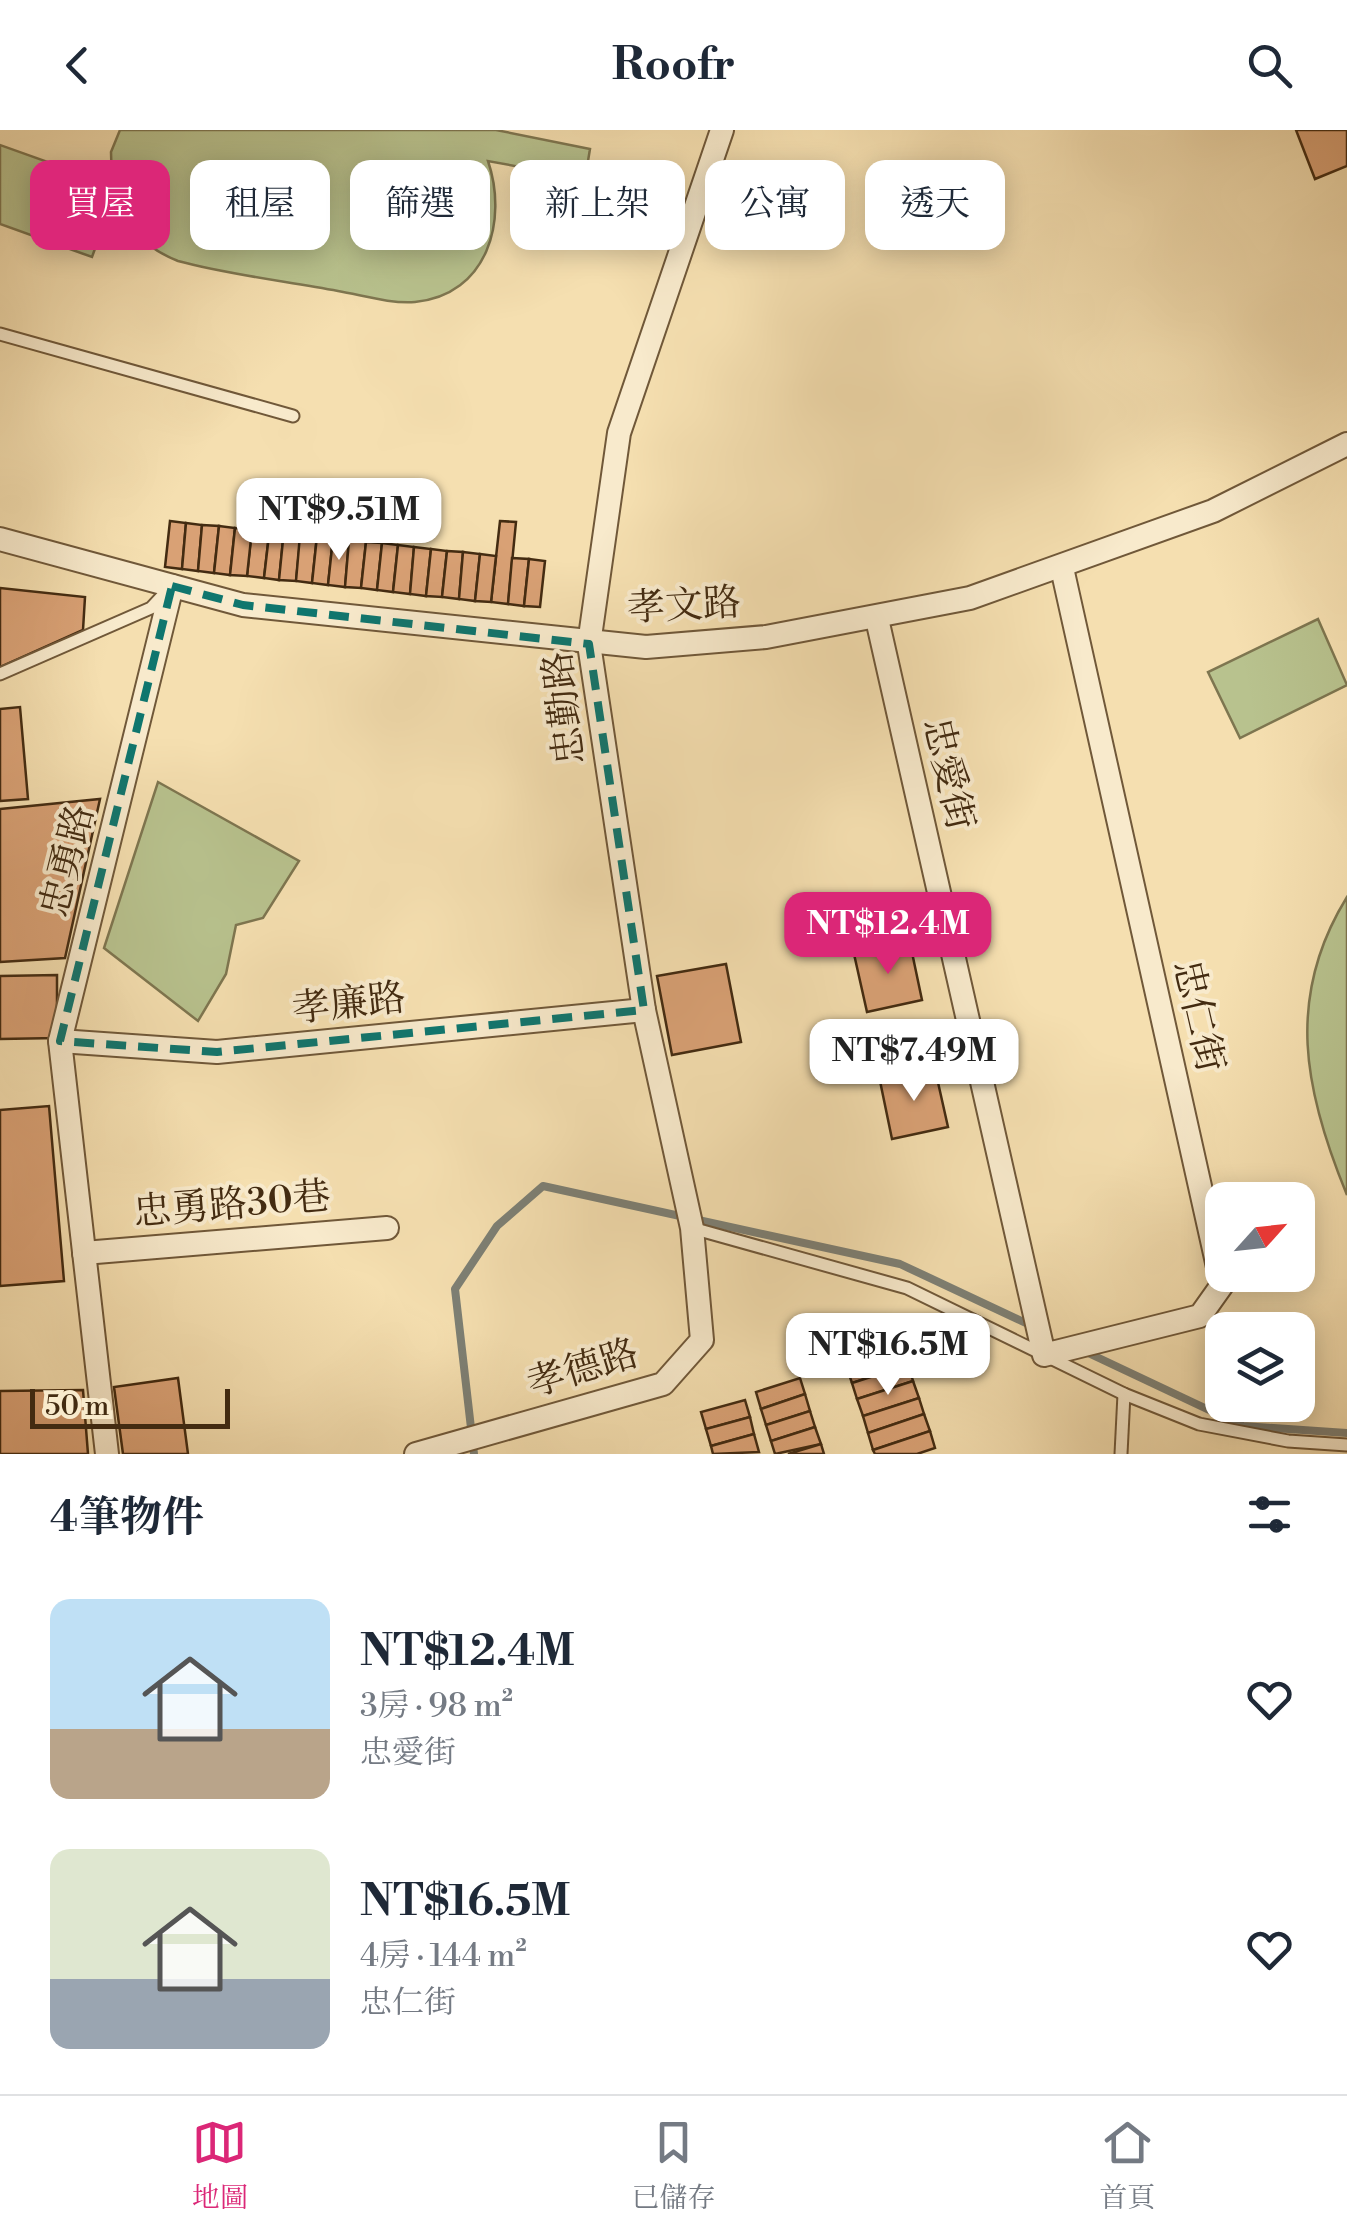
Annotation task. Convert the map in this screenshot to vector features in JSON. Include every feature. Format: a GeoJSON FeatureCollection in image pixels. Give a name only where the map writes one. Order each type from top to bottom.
{"type":"FeatureCollection","features":[{"type":"Feature","properties":{"kind":"street","name":"忠勤路"},"geometry":{"type":"LineString","coordinates":[[692,1228],[644,1010],[589,644],[619,434],[722,130]]}},
{"type":"Feature","properties":{"kind":"street","name":"孝文路"},"geometry":{"type":"LineString","coordinates":[[0,539],[244,605],[646,647],[766,637],[877,619],[970,598],[1213,511],[1347,444]]}},
{"type":"Feature","properties":{"kind":"street","name":"忠仁街"},"geometry":{"type":"LineString","coordinates":[[1044,1355],[1200,1316],[1222,1285],[1062,568]]}},
{"type":"Feature","properties":{"kind":"street","name":"忠勇路"},"geometry":{"type":"LineString","coordinates":[[107,1454],[60,1041],[172,586]]}},
{"type":"Feature","properties":{"kind":"street","name":"忠愛街"},"geometry":{"type":"LineString","coordinates":[[877,619],[1044,1355]]}},
{"type":"Feature","properties":{"kind":"street","name":"孝廉路"},"geometry":{"type":"LineString","coordinates":[[60,1041],[217,1052],[644,1010]]}},
{"type":"Feature","properties":{"kind":"street","name":"忠勇路30巷"},"geometry":{"type":"LineString","coordinates":[[84,1252],[387,1228]]}},
{"type":"Feature","properties":{"kind":"street","name":"孝德路"},"geometry":{"type":"LineString","coordinates":[[416,1454],[663,1384],[702,1340],[692,1228]]}},
{"type":"Feature","properties":{"kind":"lane"},"geometry":{"type":"LineString","coordinates":[[0,334],[292,416]]}},
{"type":"Feature","properties":{"kind":"lane"},"geometry":{"type":"LineString","coordinates":[[0,674],[150,608],[172,586]]}},
{"type":"Feature","properties":{"kind":"lane"},"geometry":{"type":"LineString","coordinates":[[692,1228],[907,1288],[1124,1394],[1200,1424],[1288,1441],[1347,1445]]}},
{"type":"Feature","properties":{"kind":"lane"},"geometry":{"type":"LineString","coordinates":[[1122,1454],[1124,1394]]}},
{"type":"Feature","properties":{"kind":"highlighted area"},"geometry":{"type":"Polygon","coordinates":[[[172,586],[243,605],[589,644],[644,1010],[217,1052],[60,1041],[172,586]]]}},
{"type":"Feature","properties":{"kind":"green space"},"geometry":{"type":"Polygon","coordinates":[[[120,130],[496,130],[590,149],[588,160],[510,160],[510,165],[490,160],[350,160],[350,250],[486,250],[460,285],[440,296],[415,302],[178,261],[156,250],[170,250],[170,160],[111,160],[120,130]]]}},
{"type":"Feature","properties":{"kind":"green space"},"geometry":{"type":"Polygon","coordinates":[[[0,145],[42,160],[30,160],[30,235],[0,224],[0,145]]]}},
{"type":"Feature","properties":{"kind":"green space"},"geometry":{"type":"Polygon","coordinates":[[[490,169],[494,184],[490,239],[490,169]]]}},
{"type":"Feature","properties":{"kind":"green space"},"geometry":{"type":"Polygon","coordinates":[[[72,250],[95,250],[92,257],[72,250]]]}},
{"type":"Feature","properties":{"kind":"green space"},"geometry":{"type":"Polygon","coordinates":[[[1318,619],[1347,685],[1240,738],[1208,672],[1318,619]]]}},
{"type":"Feature","properties":{"kind":"green space"},"geometry":{"type":"Polygon","coordinates":[[[158,782],[299,861],[263,918],[236,925],[226,974],[198,1021],[104,948],[158,782]]]}},
{"type":"Feature","properties":{"kind":"green space"},"geometry":{"type":"Polygon","coordinates":[[[1347,897],[1347,1195],[1320,1119],[1312,1081],[1308,1008],[1327,934],[1347,897]]]}},
{"type":"Feature","properties":{"kind":"building"},"geometry":{"type":"Polygon","coordinates":[[[1296,130],[1347,130],[1347,166],[1315,179],[1296,130]]]}},
{"type":"Feature","properties":{"kind":"building"},"geometry":{"type":"Polygon","coordinates":[[[254,507],[272,509],[264,578],[247,576],[254,507]]]}},
{"type":"Feature","properties":{"kind":"building"},"geometry":{"type":"Polygon","coordinates":[[[272,509],[286,510],[279,580],[264,578],[272,509]]]}},
{"type":"Feature","properties":{"kind":"building"},"geometry":{"type":"Polygon","coordinates":[[[286,510],[303,512],[296,581],[279,580],[286,510]]]}},
{"type":"Feature","properties":{"kind":"building"},"geometry":{"type":"Polygon","coordinates":[[[170,521],[186,523],[182,569],[165,567],[170,521]]]}},
{"type":"Feature","properties":{"kind":"building"},"geometry":{"type":"Polygon","coordinates":[[[500,521],[516,522],[508,604],[491,602],[500,521]]]}},
{"type":"Feature","properties":{"kind":"building"},"geometry":{"type":"Polygon","coordinates":[[[186,523],[202,525],[198,571],[182,569],[186,523]]]}},
{"type":"Feature","properties":{"kind":"building"},"geometry":{"type":"Polygon","coordinates":[[[202,525],[219,526],[214,573],[198,571],[202,525]]]}},
{"type":"Feature","properties":{"kind":"building"},"geometry":{"type":"Polygon","coordinates":[[[219,526],[235,528],[230,575],[214,573],[219,526]]]}},
{"type":"Feature","properties":{"kind":"building"},"geometry":{"type":"Polygon","coordinates":[[[235,528],[252,530],[247,576],[230,575],[235,528]]]}},
{"type":"Feature","properties":{"kind":"building"},"geometry":{"type":"Polygon","coordinates":[[[300,535],[317,536],[312,583],[296,581],[300,535]]]}},
{"type":"Feature","properties":{"kind":"building"},"geometry":{"type":"Polygon","coordinates":[[[317,536],[333,538],[328,585],[312,583],[317,536]]]}},
{"type":"Feature","properties":{"kind":"building"},"geometry":{"type":"Polygon","coordinates":[[[333,538],[349,540],[345,587],[328,585],[333,538]]]}},
{"type":"Feature","properties":{"kind":"building"},"geometry":{"type":"Polygon","coordinates":[[[349,540],[366,542],[361,588],[345,587],[349,540]]]}},
{"type":"Feature","properties":{"kind":"building"},"geometry":{"type":"Polygon","coordinates":[[[366,542],[382,543],[377,590],[361,588],[366,542]]]}},
{"type":"Feature","properties":{"kind":"building"},"geometry":{"type":"Polygon","coordinates":[[[382,543],[398,545],[393,592],[377,590],[382,543]]]}},
{"type":"Feature","properties":{"kind":"building"},"geometry":{"type":"Polygon","coordinates":[[[398,545],[414,547],[410,594],[393,592],[398,545]]]}},
{"type":"Feature","properties":{"kind":"building"},"geometry":{"type":"Polygon","coordinates":[[[414,547],[431,549],[426,596],[410,594],[414,547]]]}},
{"type":"Feature","properties":{"kind":"building"},"geometry":{"type":"Polygon","coordinates":[[[431,549],[447,551],[442,597],[426,596],[431,549]]]}},
{"type":"Feature","properties":{"kind":"building"},"geometry":{"type":"Polygon","coordinates":[[[447,551],[463,552],[459,599],[442,597],[447,551]]]}},
{"type":"Feature","properties":{"kind":"building"},"geometry":{"type":"Polygon","coordinates":[[[463,552],[480,554],[475,601],[459,599],[463,552]]]}},
{"type":"Feature","properties":{"kind":"building"},"geometry":{"type":"Polygon","coordinates":[[[480,554],[496,556],[491,602],[475,601],[480,554]]]}},
{"type":"Feature","properties":{"kind":"building"},"geometry":{"type":"Polygon","coordinates":[[[512,558],[529,559],[524,606],[508,604],[512,558]]]}},
{"type":"Feature","properties":{"kind":"building"},"geometry":{"type":"Polygon","coordinates":[[[529,559],[545,561],[540,607],[524,606],[529,559]]]}},
{"type":"Feature","properties":{"kind":"building"},"geometry":{"type":"Polygon","coordinates":[[[0,588],[85,597],[83,630],[0,667],[0,588]]]}},
{"type":"Feature","properties":{"kind":"building"},"geometry":{"type":"Polygon","coordinates":[[[20,707],[28,799],[0,801],[0,709],[20,707]]]}},
{"type":"Feature","properties":{"kind":"building"},"geometry":{"type":"Polygon","coordinates":[[[100,799],[65,958],[0,962],[0,809],[100,799]]]}},
{"type":"Feature","properties":{"kind":"building"},"geometry":{"type":"Polygon","coordinates":[[[910,943],[922,1000],[867,1012],[854,954],[910,943]]]}},
{"type":"Feature","properties":{"kind":"building"},"geometry":{"type":"Polygon","coordinates":[[[726,964],[741,1042],[672,1055],[657,976],[726,964]]]}},
{"type":"Feature","properties":{"kind":"building"},"geometry":{"type":"Polygon","coordinates":[[[57,975],[57,1038],[0,1039],[0,976],[57,975]]]}},
{"type":"Feature","properties":{"kind":"building"},"geometry":{"type":"Polygon","coordinates":[[[935,1069],[948,1127],[892,1139],[880,1081],[935,1069]]]}},
{"type":"Feature","properties":{"kind":"building"},"geometry":{"type":"Polygon","coordinates":[[[49,1106],[64,1281],[0,1286],[0,1110],[49,1106]]]}},
{"type":"Feature","properties":{"kind":"building"},"geometry":{"type":"Polygon","coordinates":[[[902,1348],[908,1365],[852,1383],[846,1366],[902,1348]]]}},
{"type":"Feature","properties":{"kind":"building"},"geometry":{"type":"Polygon","coordinates":[[[908,1365],[913,1381],[857,1399],[852,1383],[908,1365]]]}},
{"type":"Feature","properties":{"kind":"building"},"geometry":{"type":"Polygon","coordinates":[[[178,1378],[188,1454],[123,1454],[114,1387],[178,1378]]]}},
{"type":"Feature","properties":{"kind":"building"},"geometry":{"type":"Polygon","coordinates":[[[800,1378],[805,1394],[761,1409],[756,1392],[800,1378]]]}},
{"type":"Feature","properties":{"kind":"building"},"geometry":{"type":"Polygon","coordinates":[[[913,1381],[919,1398],[863,1416],[857,1399],[913,1381]]]}},
{"type":"Feature","properties":{"kind":"building"},"geometry":{"type":"Polygon","coordinates":[[[83,1390],[88,1454],[0,1454],[0,1391],[83,1390]]]}},
{"type":"Feature","properties":{"kind":"building"},"geometry":{"type":"Polygon","coordinates":[[[805,1394],[810,1411],[766,1425],[761,1409],[805,1394]]]}},
{"type":"Feature","properties":{"kind":"building"},"geometry":{"type":"Polygon","coordinates":[[[919,1398],[924,1414],[868,1433],[863,1416],[919,1398]]]}},
{"type":"Feature","properties":{"kind":"building"},"geometry":{"type":"Polygon","coordinates":[[[745,1400],[750,1417],[706,1429],[701,1412],[745,1400]]]}},
{"type":"Feature","properties":{"kind":"building"},"geometry":{"type":"Polygon","coordinates":[[[810,1411],[815,1427],[771,1441],[766,1425],[810,1411]]]}},
{"type":"Feature","properties":{"kind":"building"},"geometry":{"type":"Polygon","coordinates":[[[924,1414],[930,1431],[873,1450],[868,1433],[924,1414]]]}},
{"type":"Feature","properties":{"kind":"building"},"geometry":{"type":"Polygon","coordinates":[[[750,1417],[754,1434],[711,1446],[706,1429],[750,1417]]]}},
{"type":"Feature","properties":{"kind":"building"},"geometry":{"type":"Polygon","coordinates":[[[815,1427],[821,1444],[775,1454],[771,1441],[815,1427]]]}},
{"type":"Feature","properties":{"kind":"building"},"geometry":{"type":"Polygon","coordinates":[[[930,1431],[935,1448],[917,1454],[875,1454],[873,1450],[930,1431]]]}},
{"type":"Feature","properties":{"kind":"building"},"geometry":{"type":"Polygon","coordinates":[[[754,1434],[759,1452],[713,1454],[711,1446],[754,1434]]]}},
{"type":"Feature","properties":{"kind":"building"},"geometry":{"type":"Polygon","coordinates":[[[821,1444],[824,1454],[788,1454],[821,1444]]]}},
{"type":"Feature","properties":{"kind":"waterway"},"geometry":{"type":"LineString","coordinates":[[474,1454],[455,1289],[497,1226],[543,1186],[900,1264],[1030,1325]]}},
{"type":"Feature","properties":{"kind":"waterway"},"geometry":{"type":"LineString","coordinates":[[1084,1351],[1243,1426],[1347,1433]]}}]}
